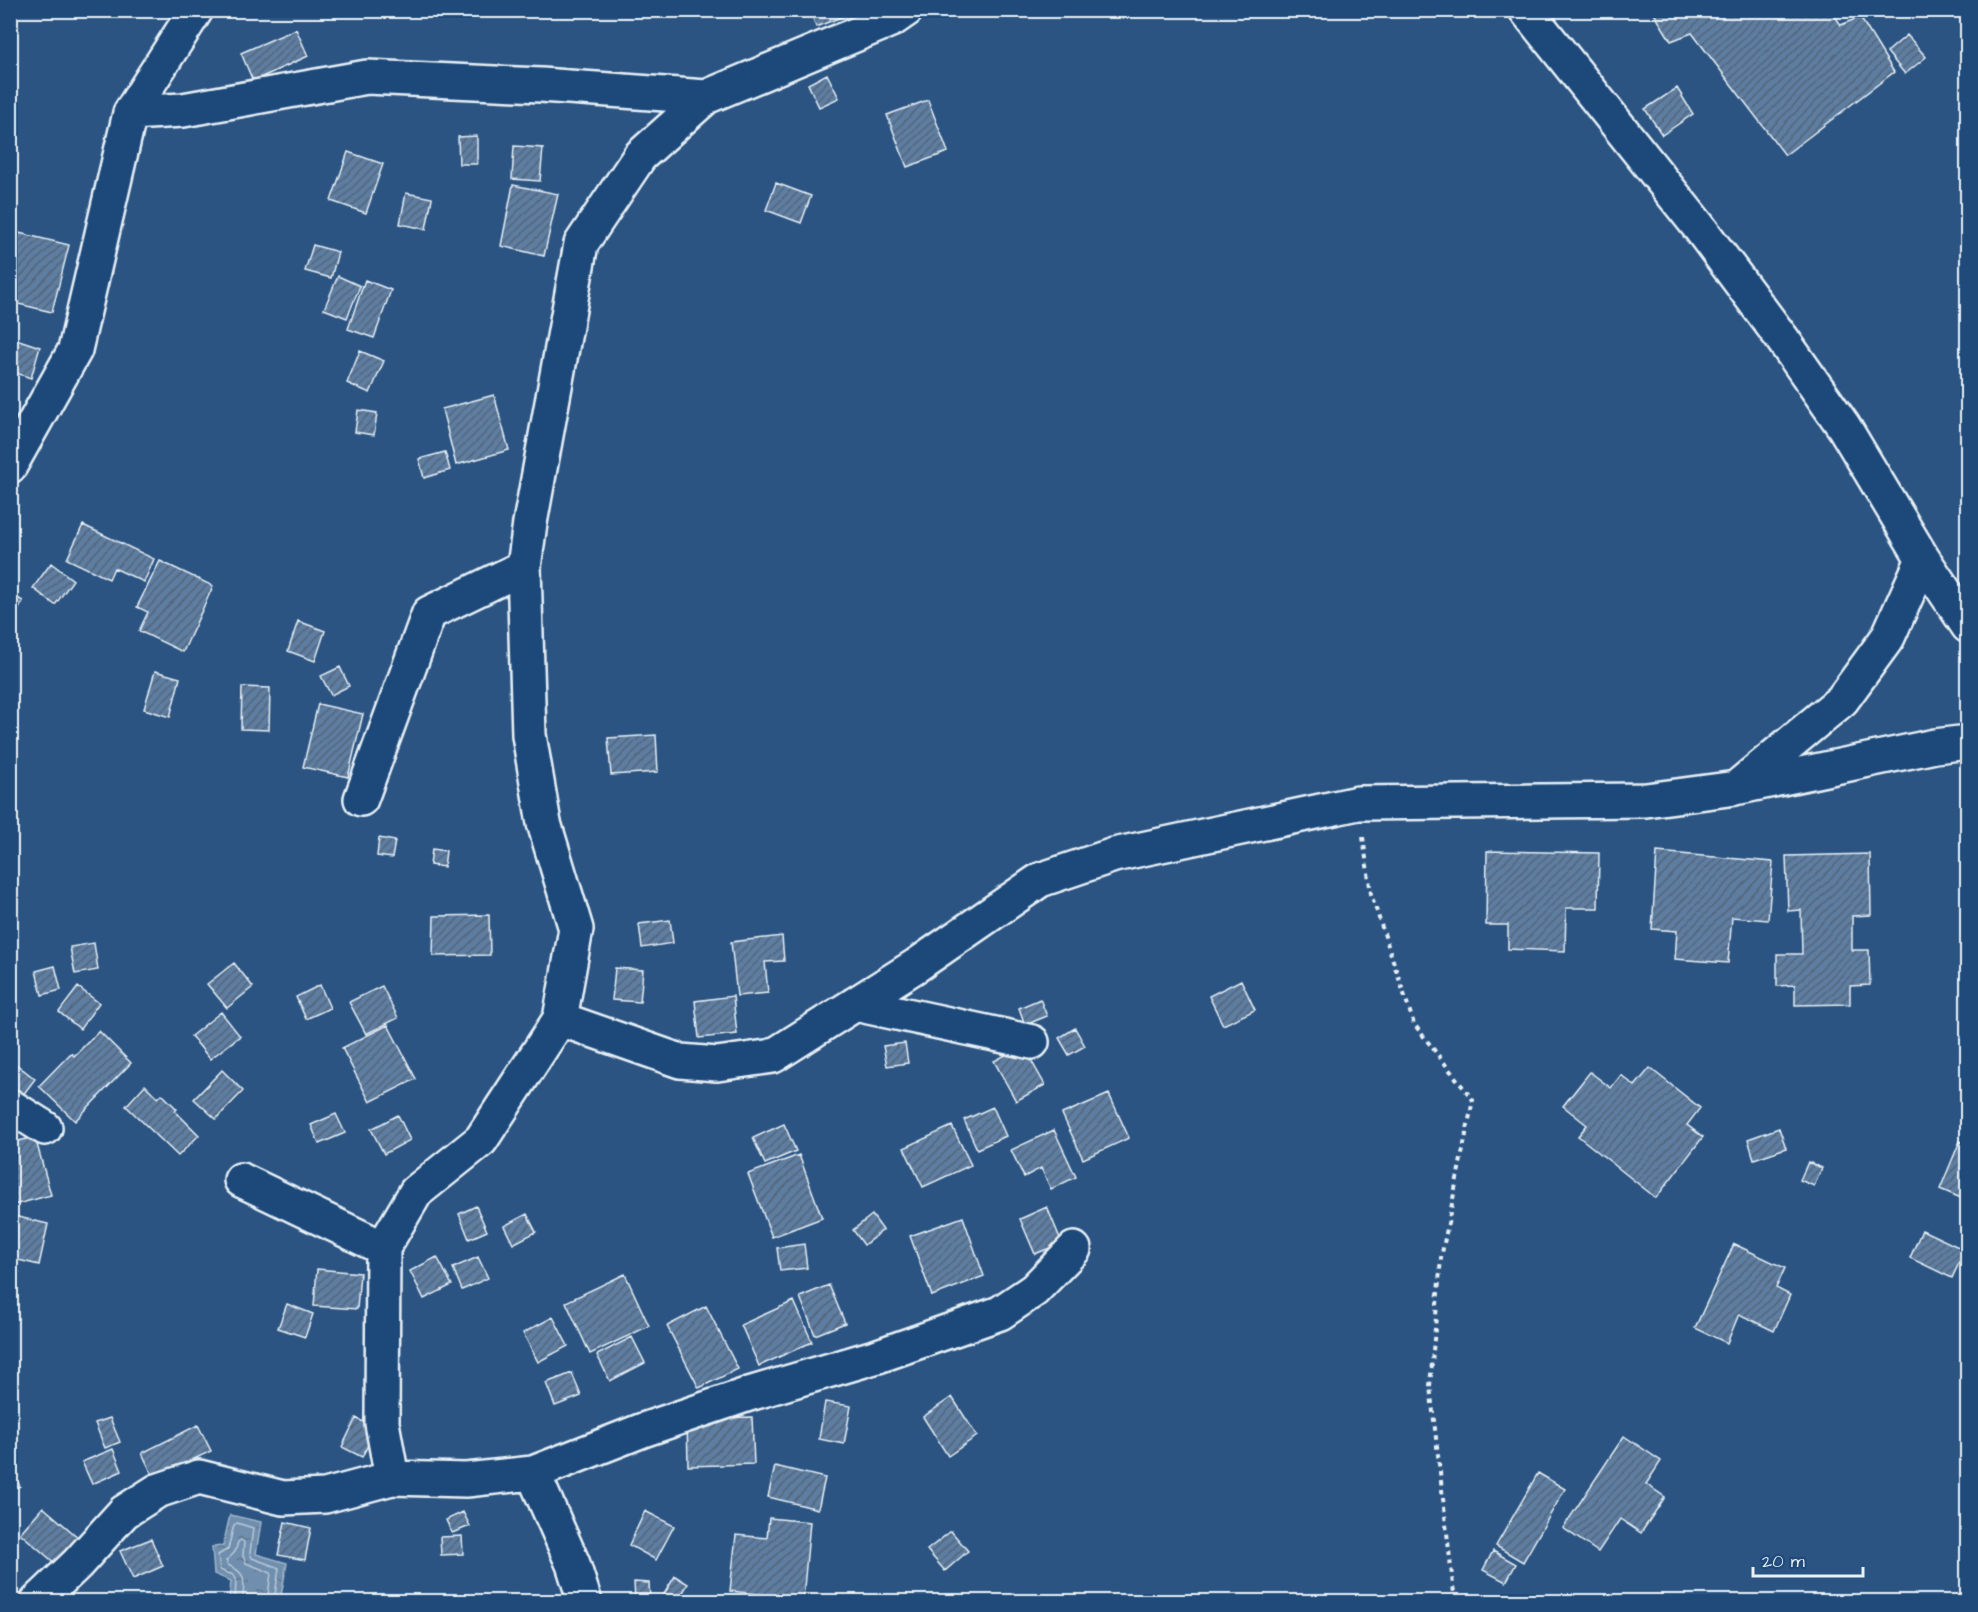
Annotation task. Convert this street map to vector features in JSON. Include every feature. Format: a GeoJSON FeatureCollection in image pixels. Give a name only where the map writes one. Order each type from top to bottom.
{"type":"FeatureCollection","features":[{"type":"Feature","properties":{"kind":"street"},"geometry":{"type":"LineString","coordinates":[[10,466],[75,351],[130,113],[196,10]]}},
{"type":"Feature","properties":{"kind":"street"},"geometry":{"type":"LineString","coordinates":[[392,1478],[382,1423],[383,1248],[416,1192],[481,1140],[560,1019],[576,929],[544,823],[529,735],[524,567],[581,244],[640,156],[706,97],[893,19],[906,10]]}},
{"type":"Feature","properties":{"kind":"street"},"geometry":{"type":"LineString","coordinates":[[1526,10],[1699,226],[1781,337],[1844,427],[1923,559],[1968,626]]}},
{"type":"Feature","properties":{"kind":"street"},"geometry":{"type":"LineString","coordinates":[[130,113],[183,110],[367,77],[706,97]]}},
{"type":"Feature","properties":{"kind":"street"},"geometry":{"type":"LineString","coordinates":[[1736,788],[1842,700],[1888,637],[1923,559]]}},
{"type":"Feature","properties":{"kind":"street"},"geometry":{"type":"LineString","coordinates":[[361,799],[429,613],[524,567]]}},
{"type":"Feature","properties":{"kind":"street"},"geometry":{"type":"LineString","coordinates":[[560,1019],[680,1061],[717,1064],[772,1056],[917,965],[1040,880],[1114,855],[1358,803],[1646,800],[1736,788],[1935,746],[1968,742]]}},
{"type":"Feature","properties":{"kind":"street"},"geometry":{"type":"LineString","coordinates":[[855,1004],[1032,1042]]}},
{"type":"Feature","properties":{"kind":"street"},"geometry":{"type":"LineString","coordinates":[[10,1106],[45,1128]]}},
{"type":"Feature","properties":{"kind":"street"},"geometry":{"type":"LineString","coordinates":[[241,1180],[383,1248]]}},
{"type":"Feature","properties":{"kind":"street"},"geometry":{"type":"LineString","coordinates":[[37,1602],[77,1564],[124,1512],[157,1491],[199,1477],[283,1498],[325,1496],[392,1478],[466,1480],[532,1473],[643,1430],[748,1394],[878,1356],[1000,1313],[1034,1290],[1074,1249]]}},
{"type":"Feature","properties":{"kind":"street"},"geometry":{"type":"LineString","coordinates":[[532,1473],[573,1564],[585,1602]]}},
{"type":"Feature","properties":{"kind":"path"},"geometry":{"type":"LineString","coordinates":[[1358,803],[1371,894],[1414,1024],[1473,1100],[1441,1258],[1430,1386],[1455,1602]]}},
{"type":"Feature","properties":{"kind":"water"},"geometry":{"type":"Polygon","coordinates":[[[230,1515],[261,1522],[256,1554],[287,1563],[280,1601],[229,1599],[231,1581],[214,1574],[212,1547],[223,1546],[230,1515]]]}},
{"type":"Feature","properties":{"kind":"building"},"geometry":{"type":"Polygon","coordinates":[[[810,10],[853,10],[854,12],[816,27],[810,10]]]}},
{"type":"Feature","properties":{"kind":"building"},"geometry":{"type":"Polygon","coordinates":[[[1652,10],[1831,10],[1841,25],[1860,17],[1894,72],[1785,155],[1692,33],[1671,41],[1652,10]]]}},
{"type":"Feature","properties":{"kind":"building"},"geometry":{"type":"Polygon","coordinates":[[[296,29],[308,56],[253,81],[241,53],[296,29]]]}},
{"type":"Feature","properties":{"kind":"building"},"geometry":{"type":"Polygon","coordinates":[[[1907,35],[1926,57],[1905,74],[1887,52],[1907,35]]]}},
{"type":"Feature","properties":{"kind":"building"},"geometry":{"type":"Polygon","coordinates":[[[827,74],[839,98],[819,107],[808,84],[827,74]]]}},
{"type":"Feature","properties":{"kind":"building"},"geometry":{"type":"Polygon","coordinates":[[[1677,88],[1693,114],[1662,135],[1645,109],[1677,88]]]}},
{"type":"Feature","properties":{"kind":"building"},"geometry":{"type":"Polygon","coordinates":[[[928,100],[948,152],[907,167],[887,115],[928,100]]]}},
{"type":"Feature","properties":{"kind":"building"},"geometry":{"type":"Polygon","coordinates":[[[477,136],[477,164],[459,164],[458,137],[477,136]]]}},
{"type":"Feature","properties":{"kind":"building"},"geometry":{"type":"Polygon","coordinates":[[[514,146],[543,148],[540,181],[512,179],[514,146]]]}},
{"type":"Feature","properties":{"kind":"building"},"geometry":{"type":"Polygon","coordinates":[[[348,152],[383,164],[366,213],[331,201],[348,152]]]}},
{"type":"Feature","properties":{"kind":"building"},"geometry":{"type":"Polygon","coordinates":[[[776,183],[811,196],[801,223],[766,210],[776,183]]]}},
{"type":"Feature","properties":{"kind":"building"},"geometry":{"type":"Polygon","coordinates":[[[513,185],[558,194],[544,256],[501,246],[513,185]]]}},
{"type":"Feature","properties":{"kind":"building"},"geometry":{"type":"Polygon","coordinates":[[[406,193],[432,198],[426,229],[400,224],[406,193]]]}},
{"type":"Feature","properties":{"kind":"building"},"geometry":{"type":"Polygon","coordinates":[[[19,233],[69,245],[52,312],[10,302],[10,269],[19,233]]]}},
{"type":"Feature","properties":{"kind":"building"},"geometry":{"type":"Polygon","coordinates":[[[313,245],[338,252],[331,278],[305,271],[313,245]]]}},
{"type":"Feature","properties":{"kind":"building"},"geometry":{"type":"Polygon","coordinates":[[[338,276],[360,286],[347,318],[324,309],[338,276]]]}},
{"type":"Feature","properties":{"kind":"building"},"geometry":{"type":"Polygon","coordinates":[[[365,280],[391,290],[374,338],[348,329],[365,280]]]}},
{"type":"Feature","properties":{"kind":"building"},"geometry":{"type":"Polygon","coordinates":[[[13,338],[40,347],[31,378],[10,371],[10,346],[13,338]]]}},
{"type":"Feature","properties":{"kind":"building"},"geometry":{"type":"Polygon","coordinates":[[[360,351],[384,361],[370,393],[347,383],[360,351]]]}},
{"type":"Feature","properties":{"kind":"building"},"geometry":{"type":"Polygon","coordinates":[[[494,395],[509,450],[456,465],[442,409],[494,395]]]}},
{"type":"Feature","properties":{"kind":"building"},"geometry":{"type":"Polygon","coordinates":[[[358,410],[377,413],[374,435],[355,432],[358,410]]]}},
{"type":"Feature","properties":{"kind":"building"},"geometry":{"type":"Polygon","coordinates":[[[445,452],[450,470],[424,478],[419,459],[445,452]]]}},
{"type":"Feature","properties":{"kind":"building"},"geometry":{"type":"Polygon","coordinates":[[[83,525],[154,559],[144,582],[114,568],[109,579],[67,559],[83,525]]]}},
{"type":"Feature","properties":{"kind":"building"},"geometry":{"type":"Polygon","coordinates":[[[160,561],[213,586],[183,652],[139,631],[148,612],[137,607],[160,561]]]}},
{"type":"Feature","properties":{"kind":"building"},"geometry":{"type":"Polygon","coordinates":[[[51,563],[73,580],[55,605],[33,588],[51,563]]]}},
{"type":"Feature","properties":{"kind":"building"},"geometry":{"type":"Polygon","coordinates":[[[10,594],[23,601],[10,626],[10,594]]]}},
{"type":"Feature","properties":{"kind":"building"},"geometry":{"type":"Polygon","coordinates":[[[298,621],[325,631],[315,661],[288,651],[298,621]]]}},
{"type":"Feature","properties":{"kind":"building"},"geometry":{"type":"Polygon","coordinates":[[[340,667],[349,686],[331,695],[321,676],[340,667]]]}},
{"type":"Feature","properties":{"kind":"building"},"geometry":{"type":"Polygon","coordinates":[[[155,671],[180,678],[170,717],[144,709],[155,671]]]}},
{"type":"Feature","properties":{"kind":"building"},"geometry":{"type":"Polygon","coordinates":[[[242,687],[270,688],[269,730],[241,729],[242,687]]]}},
{"type":"Feature","properties":{"kind":"building"},"geometry":{"type":"Polygon","coordinates":[[[318,704],[363,714],[348,777],[303,767],[318,704]]]}},
{"type":"Feature","properties":{"kind":"building"},"geometry":{"type":"Polygon","coordinates":[[[656,735],[658,772],[611,775],[608,738],[656,735]]]}},
{"type":"Feature","properties":{"kind":"building"},"geometry":{"type":"Polygon","coordinates":[[[379,838],[395,841],[392,858],[377,856],[379,838]]]}},
{"type":"Feature","properties":{"kind":"building"},"geometry":{"type":"Polygon","coordinates":[[[432,849],[446,851],[444,867],[430,865],[432,849]]]}},
{"type":"Feature","properties":{"kind":"building"},"geometry":{"type":"Polygon","coordinates":[[[1487,851],[1599,853],[1598,908],[1566,908],[1565,951],[1508,949],[1508,925],[1486,925],[1487,851]]]}},
{"type":"Feature","properties":{"kind":"building"},"geometry":{"type":"Polygon","coordinates":[[[1657,852],[1773,862],[1768,920],[1732,917],[1728,963],[1675,959],[1677,931],[1652,929],[1657,852]]]}},
{"type":"Feature","properties":{"kind":"building"},"geometry":{"type":"Polygon","coordinates":[[[1870,854],[1871,915],[1852,916],[1852,950],[1869,950],[1870,985],[1850,986],[1850,1004],[1795,1005],[1795,985],[1777,986],[1777,954],[1802,954],[1801,910],[1788,911],[1786,856],[1870,854]]]}},
{"type":"Feature","properties":{"kind":"building"},"geometry":{"type":"Polygon","coordinates":[[[489,915],[490,955],[433,956],[434,916],[489,915]]]}},
{"type":"Feature","properties":{"kind":"building"},"geometry":{"type":"Polygon","coordinates":[[[670,920],[673,943],[642,948],[639,924],[670,920]]]}},
{"type":"Feature","properties":{"kind":"building"},"geometry":{"type":"Polygon","coordinates":[[[782,936],[784,961],[765,962],[768,993],[737,996],[731,942],[782,936]]]}},
{"type":"Feature","properties":{"kind":"building"},"geometry":{"type":"Polygon","coordinates":[[[94,943],[98,970],[75,974],[70,947],[94,943]]]}},
{"type":"Feature","properties":{"kind":"building"},"geometry":{"type":"Polygon","coordinates":[[[234,963],[253,987],[227,1008],[207,984],[234,963]]]}},
{"type":"Feature","properties":{"kind":"building"},"geometry":{"type":"Polygon","coordinates":[[[55,966],[61,990],[42,995],[36,971],[55,966]]]}},
{"type":"Feature","properties":{"kind":"building"},"geometry":{"type":"Polygon","coordinates":[[[615,968],[643,970],[640,1002],[612,1000],[615,968]]]}},
{"type":"Feature","properties":{"kind":"building"},"geometry":{"type":"Polygon","coordinates":[[[1241,980],[1255,1010],[1223,1025],[1209,996],[1241,980]]]}},
{"type":"Feature","properties":{"kind":"building"},"geometry":{"type":"Polygon","coordinates":[[[320,985],[330,1008],[306,1019],[296,997],[320,985]]]}},
{"type":"Feature","properties":{"kind":"building"},"geometry":{"type":"Polygon","coordinates":[[[382,986],[398,1018],[366,1034],[349,1002],[382,986]]]}},
{"type":"Feature","properties":{"kind":"building"},"geometry":{"type":"Polygon","coordinates":[[[78,987],[99,1003],[80,1029],[59,1012],[78,987]]]}},
{"type":"Feature","properties":{"kind":"building"},"geometry":{"type":"Polygon","coordinates":[[[733,996],[737,1034],[699,1038],[695,1001],[733,996]]]}},
{"type":"Feature","properties":{"kind":"building"},"geometry":{"type":"Polygon","coordinates":[[[1040,999],[1047,1016],[1025,1025],[1019,1008],[1040,999]]]}},
{"type":"Feature","properties":{"kind":"building"},"geometry":{"type":"Polygon","coordinates":[[[221,1012],[240,1036],[210,1059],[191,1036],[221,1012]]]}},
{"type":"Feature","properties":{"kind":"building"},"geometry":{"type":"Polygon","coordinates":[[[388,1025],[416,1079],[370,1102],[342,1048],[388,1025]]]}},
{"type":"Feature","properties":{"kind":"building"},"geometry":{"type":"Polygon","coordinates":[[[1075,1028],[1085,1046],[1069,1055],[1059,1038],[1075,1028]]]}},
{"type":"Feature","properties":{"kind":"building"},"geometry":{"type":"Polygon","coordinates":[[[99,1031],[131,1063],[75,1121],[39,1086],[71,1053],[74,1056],[99,1031]]]}},
{"type":"Feature","properties":{"kind":"building"},"geometry":{"type":"Polygon","coordinates":[[[905,1043],[908,1063],[887,1066],[883,1046],[905,1043]]]}},
{"type":"Feature","properties":{"kind":"building"},"geometry":{"type":"Polygon","coordinates":[[[1023,1046],[1045,1085],[1016,1101],[994,1061],[1023,1046]]]}},
{"type":"Feature","properties":{"kind":"building"},"geometry":{"type":"Polygon","coordinates":[[[16,1064],[35,1079],[19,1100],[10,1094],[10,1071],[16,1064]]]}},
{"type":"Feature","properties":{"kind":"building"},"geometry":{"type":"Polygon","coordinates":[[[1650,1068],[1700,1108],[1687,1125],[1703,1137],[1656,1198],[1578,1136],[1587,1125],[1563,1106],[1590,1072],[1611,1088],[1621,1075],[1635,1086],[1650,1068]]]}},
{"type":"Feature","properties":{"kind":"building"},"geometry":{"type":"Polygon","coordinates":[[[222,1070],[243,1091],[216,1119],[194,1099],[222,1070]]]}},
{"type":"Feature","properties":{"kind":"building"},"geometry":{"type":"Polygon","coordinates":[[[145,1085],[158,1098],[162,1094],[199,1135],[178,1156],[126,1106],[145,1085]]]}},
{"type":"Feature","properties":{"kind":"building"},"geometry":{"type":"Polygon","coordinates":[[[1109,1094],[1129,1138],[1083,1159],[1062,1114],[1109,1094]]]}},
{"type":"Feature","properties":{"kind":"building"},"geometry":{"type":"Polygon","coordinates":[[[993,1107],[1006,1136],[977,1149],[964,1120],[993,1107]]]}},
{"type":"Feature","properties":{"kind":"building"},"geometry":{"type":"Polygon","coordinates":[[[336,1114],[345,1133],[319,1144],[311,1125],[336,1114]]]}},
{"type":"Feature","properties":{"kind":"building"},"geometry":{"type":"Polygon","coordinates":[[[398,1115],[410,1140],[384,1154],[371,1129],[398,1115]]]}},
{"type":"Feature","properties":{"kind":"building"},"geometry":{"type":"Polygon","coordinates":[[[784,1124],[796,1151],[765,1164],[753,1138],[784,1124]]]}},
{"type":"Feature","properties":{"kind":"building"},"geometry":{"type":"Polygon","coordinates":[[[952,1126],[971,1165],[923,1187],[904,1148],[952,1126]]]}},
{"type":"Feature","properties":{"kind":"building"},"geometry":{"type":"Polygon","coordinates":[[[1779,1128],[1786,1148],[1754,1159],[1748,1139],[1779,1128]]]}},
{"type":"Feature","properties":{"kind":"building"},"geometry":{"type":"Polygon","coordinates":[[[1054,1130],[1076,1177],[1051,1189],[1041,1168],[1024,1177],[1011,1150],[1054,1130]]]}},
{"type":"Feature","properties":{"kind":"building"},"geometry":{"type":"Polygon","coordinates":[[[35,1137],[51,1195],[10,1206],[10,1143],[35,1137]]]}},
{"type":"Feature","properties":{"kind":"building"},"geometry":{"type":"Polygon","coordinates":[[[1960,1141],[1968,1145],[1968,1201],[1940,1189],[1960,1141]]]}},
{"type":"Feature","properties":{"kind":"building"},"geometry":{"type":"Polygon","coordinates":[[[799,1155],[822,1218],[772,1237],[748,1174],[799,1155]]]}},
{"type":"Feature","properties":{"kind":"building"},"geometry":{"type":"Polygon","coordinates":[[[1808,1162],[1822,1168],[1814,1186],[1800,1180],[1808,1162]]]}},
{"type":"Feature","properties":{"kind":"building"},"geometry":{"type":"Polygon","coordinates":[[[476,1206],[487,1231],[469,1239],[459,1214],[476,1206]]]}},
{"type":"Feature","properties":{"kind":"building"},"geometry":{"type":"Polygon","coordinates":[[[1047,1207],[1062,1243],[1035,1254],[1020,1219],[1047,1207]]]}},
{"type":"Feature","properties":{"kind":"building"},"geometry":{"type":"Polygon","coordinates":[[[527,1214],[536,1232],[513,1244],[504,1226],[527,1214]]]}},
{"type":"Feature","properties":{"kind":"building"},"geometry":{"type":"Polygon","coordinates":[[[10,1215],[48,1224],[39,1265],[10,1258],[10,1215]]]}},
{"type":"Feature","properties":{"kind":"building"},"geometry":{"type":"Polygon","coordinates":[[[872,1215],[883,1230],[864,1245],[853,1230],[872,1215]]]}},
{"type":"Feature","properties":{"kind":"building"},"geometry":{"type":"Polygon","coordinates":[[[963,1217],[984,1276],[932,1296],[910,1236],[963,1217]]]}},
{"type":"Feature","properties":{"kind":"building"},"geometry":{"type":"Polygon","coordinates":[[[1922,1230],[1965,1250],[1952,1278],[1910,1258],[1922,1230]]]}},
{"type":"Feature","properties":{"kind":"building"},"geometry":{"type":"Polygon","coordinates":[[[804,1244],[807,1268],[780,1271],[777,1248],[804,1244]]]}},
{"type":"Feature","properties":{"kind":"building"},"geometry":{"type":"Polygon","coordinates":[[[1734,1244],[1785,1268],[1776,1288],[1790,1295],[1774,1331],[1739,1314],[1727,1343],[1695,1328],[1734,1244]]]}},
{"type":"Feature","properties":{"kind":"building"},"geometry":{"type":"Polygon","coordinates":[[[437,1257],[452,1285],[424,1299],[410,1271],[437,1257]]]}},
{"type":"Feature","properties":{"kind":"building"},"geometry":{"type":"Polygon","coordinates":[[[478,1257],[488,1278],[462,1290],[453,1268],[478,1257]]]}},
{"type":"Feature","properties":{"kind":"building"},"geometry":{"type":"Polygon","coordinates":[[[10,1267],[19,1272],[10,1289],[10,1267]]]}},
{"type":"Feature","properties":{"kind":"building"},"geometry":{"type":"Polygon","coordinates":[[[317,1269],[360,1273],[357,1309],[314,1306],[317,1269]]]}},
{"type":"Feature","properties":{"kind":"building"},"geometry":{"type":"Polygon","coordinates":[[[625,1274],[649,1326],[590,1354],[566,1302],[625,1274]]]}},
{"type":"Feature","properties":{"kind":"building"},"geometry":{"type":"Polygon","coordinates":[[[829,1285],[845,1323],[815,1335],[800,1297],[829,1285]]]}},
{"type":"Feature","properties":{"kind":"building"},"geometry":{"type":"Polygon","coordinates":[[[794,1301],[812,1342],[759,1366],[741,1325],[794,1301]]]}},
{"type":"Feature","properties":{"kind":"building"},"geometry":{"type":"Polygon","coordinates":[[[287,1304],[313,1314],[305,1337],[278,1328],[287,1304]]]}},
{"type":"Feature","properties":{"kind":"building"},"geometry":{"type":"Polygon","coordinates":[[[706,1306],[738,1369],[699,1388],[667,1326],[706,1306]]]}},
{"type":"Feature","properties":{"kind":"building"},"geometry":{"type":"Polygon","coordinates":[[[553,1317],[568,1346],[538,1362],[523,1333],[553,1317]]]}},
{"type":"Feature","properties":{"kind":"building"},"geometry":{"type":"Polygon","coordinates":[[[632,1337],[645,1363],[610,1381],[597,1355],[632,1337]]]}},
{"type":"Feature","properties":{"kind":"building"},"geometry":{"type":"Polygon","coordinates":[[[572,1373],[581,1396],[555,1406],[546,1383],[572,1373]]]}},
{"type":"Feature","properties":{"kind":"building"},"geometry":{"type":"Polygon","coordinates":[[[952,1397],[977,1436],[948,1456],[923,1417],[952,1397]]]}},
{"type":"Feature","properties":{"kind":"building"},"geometry":{"type":"Polygon","coordinates":[[[825,1402],[851,1406],[844,1444],[819,1439],[825,1402]]]}},
{"type":"Feature","properties":{"kind":"building"},"geometry":{"type":"Polygon","coordinates":[[[752,1417],[754,1464],[688,1466],[687,1419],[752,1417]]]}},
{"type":"Feature","properties":{"kind":"building"},"geometry":{"type":"Polygon","coordinates":[[[110,1418],[120,1442],[105,1448],[95,1423],[110,1418]]]}},
{"type":"Feature","properties":{"kind":"building"},"geometry":{"type":"Polygon","coordinates":[[[356,1418],[376,1429],[362,1457],[342,1447],[356,1418]]]}},
{"type":"Feature","properties":{"kind":"building"},"geometry":{"type":"Polygon","coordinates":[[[198,1425],[211,1451],[154,1478],[142,1453],[198,1425]]]}},
{"type":"Feature","properties":{"kind":"building"},"geometry":{"type":"Polygon","coordinates":[[[1624,1436],[1661,1461],[1646,1484],[1665,1497],[1641,1533],[1620,1519],[1598,1552],[1563,1528],[1624,1436]]]}},
{"type":"Feature","properties":{"kind":"building"},"geometry":{"type":"Polygon","coordinates":[[[113,1449],[122,1471],[92,1484],[82,1462],[113,1449]]]}},
{"type":"Feature","properties":{"kind":"building"},"geometry":{"type":"Polygon","coordinates":[[[775,1466],[825,1478],[818,1509],[768,1497],[775,1466]]]}},
{"type":"Feature","properties":{"kind":"building"},"geometry":{"type":"Polygon","coordinates":[[[10,1468],[20,1486],[10,1490],[10,1468]]]}},
{"type":"Feature","properties":{"kind":"building"},"geometry":{"type":"Polygon","coordinates":[[[1538,1473],[1565,1489],[1523,1562],[1496,1546],[1538,1473]]]}},
{"type":"Feature","properties":{"kind":"building"},"geometry":{"type":"Polygon","coordinates":[[[43,1507],[80,1539],[57,1565],[20,1533],[43,1507]]]}},
{"type":"Feature","properties":{"kind":"building"},"geometry":{"type":"Polygon","coordinates":[[[645,1511],[674,1526],[656,1560],[629,1545],[645,1511]]]}},
{"type":"Feature","properties":{"kind":"building"},"geometry":{"type":"Polygon","coordinates":[[[463,1512],[470,1526],[452,1533],[446,1520],[463,1512]]]}},
{"type":"Feature","properties":{"kind":"building"},"geometry":{"type":"Polygon","coordinates":[[[769,1518],[810,1522],[803,1599],[730,1591],[736,1535],[767,1538],[769,1518]]]}},
{"type":"Feature","properties":{"kind":"building"},"geometry":{"type":"Polygon","coordinates":[[[285,1522],[311,1528],[305,1560],[278,1555],[285,1522]]]}},
{"type":"Feature","properties":{"kind":"building"},"geometry":{"type":"Polygon","coordinates":[[[951,1531],[968,1551],[945,1571],[927,1550],[951,1531]]]}},
{"type":"Feature","properties":{"kind":"building"},"geometry":{"type":"Polygon","coordinates":[[[462,1536],[463,1554],[441,1555],[440,1537],[462,1536]]]}},
{"type":"Feature","properties":{"kind":"building"},"geometry":{"type":"Polygon","coordinates":[[[151,1539],[163,1566],[133,1579],[120,1551],[151,1539]]]}},
{"type":"Feature","properties":{"kind":"building"},"geometry":{"type":"Polygon","coordinates":[[[1493,1551],[1516,1564],[1506,1582],[1483,1570],[1493,1551]]]}},
{"type":"Feature","properties":{"kind":"building"},"geometry":{"type":"Polygon","coordinates":[[[675,1576],[688,1584],[677,1602],[665,1602],[661,1599],[675,1576]]]}},
{"type":"Feature","properties":{"kind":"building"},"geometry":{"type":"Polygon","coordinates":[[[634,1582],[649,1583],[650,1600],[635,1600],[634,1582]]]}}]}
